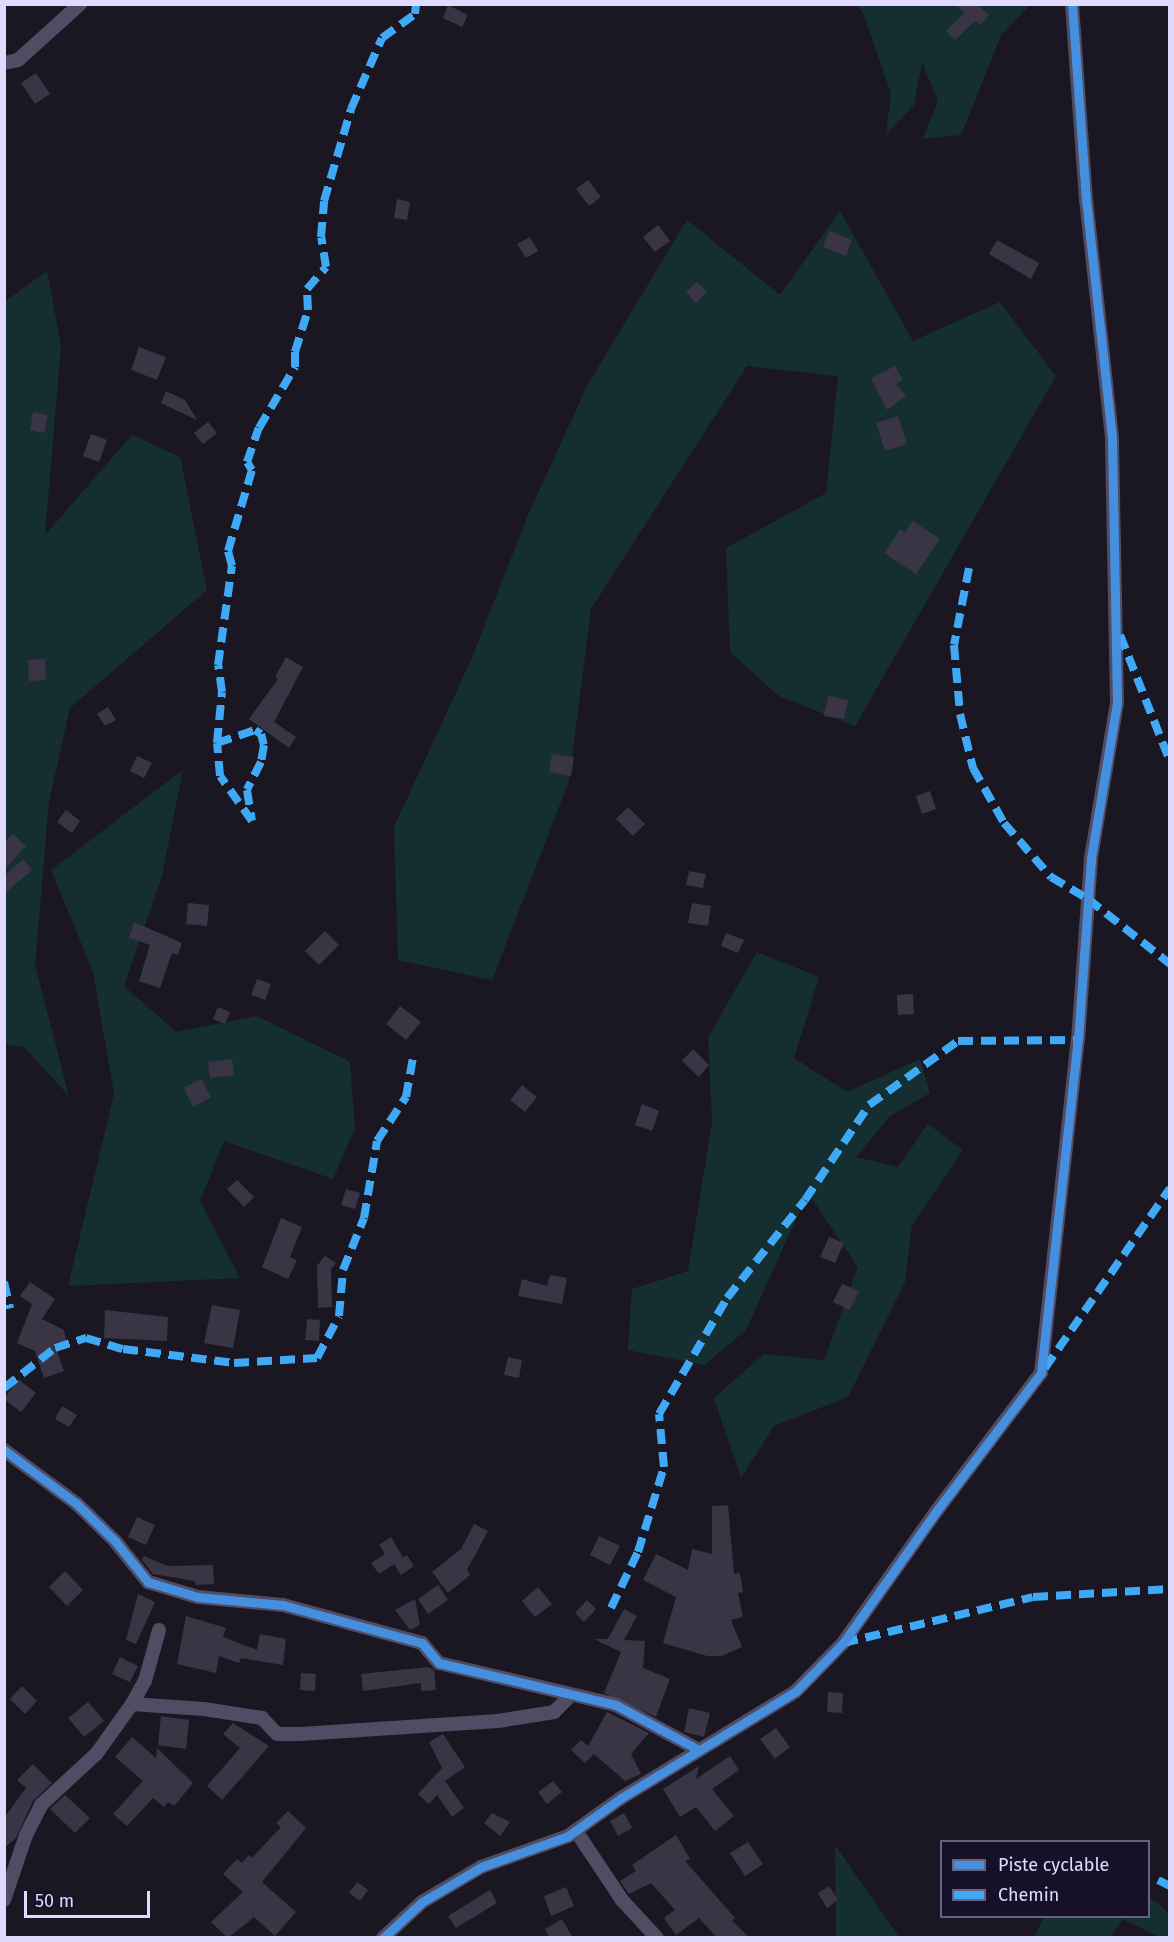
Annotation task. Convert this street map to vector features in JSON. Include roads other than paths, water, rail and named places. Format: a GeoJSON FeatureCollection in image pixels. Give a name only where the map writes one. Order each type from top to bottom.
{"type":"FeatureCollection","features":[{"type":"Feature","properties":{"kind":"street"},"geometry":{"type":"LineString","coordinates":[[4,63],[18,60],[80,4]]}},
{"type":"Feature","properties":{"kind":"street"},"geometry":{"type":"LineString","coordinates":[[383,1938],[422,1902],[481,1867],[576,1831],[699,1750],[796,1691],[843,1643],[938,1509],[1041,1373],[1078,1040],[1091,858],[1118,702],[1112,438],[1086,200],[1072,4]]}},
{"type":"Feature","properties":{"kind":"street"},"geometry":{"type":"LineString","coordinates":[[4,1450],[77,1504],[115,1541],[148,1582],[198,1597],[283,1605],[422,1643],[439,1663],[570,1696],[616,1705],[699,1750]]}},
{"type":"Feature","properties":{"kind":"street"},"geometry":{"type":"LineString","coordinates":[[4,1900],[26,1835],[41,1805],[97,1753],[132,1704],[145,1681],[159,1630]]}},
{"type":"Feature","properties":{"kind":"street"},"geometry":{"type":"LineString","coordinates":[[132,1704],[204,1709],[262,1718],[277,1734],[301,1734],[498,1721],[554,1712],[570,1696]]}},
{"type":"Feature","properties":{"kind":"street"},"geometry":{"type":"LineString","coordinates":[[576,1831],[622,1900],[657,1938]]}}]}
